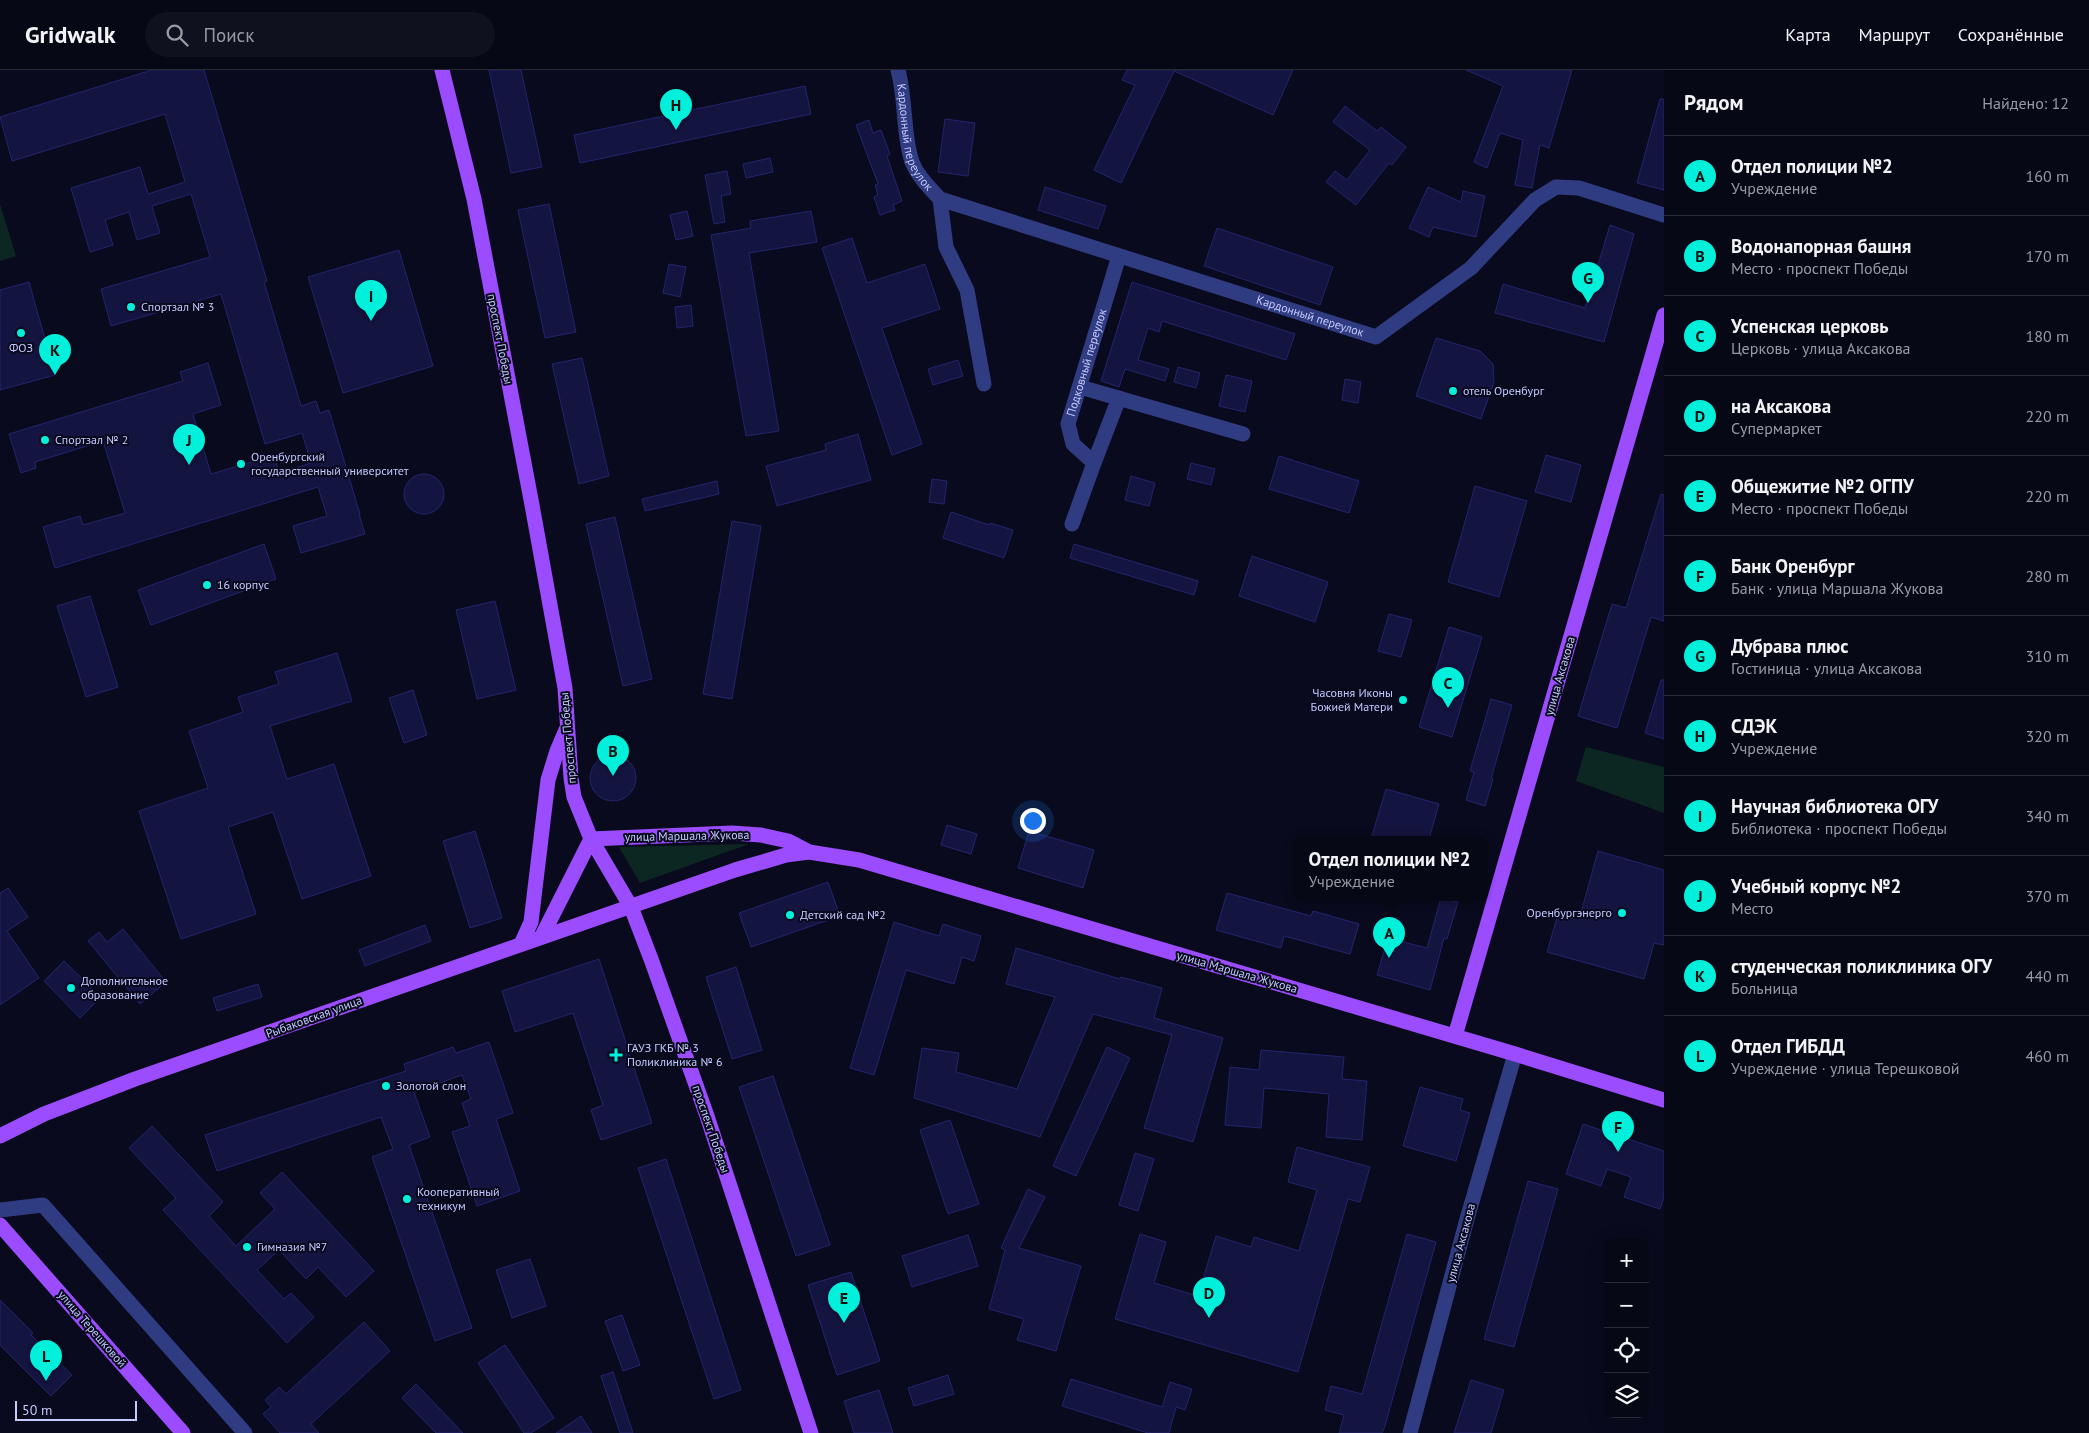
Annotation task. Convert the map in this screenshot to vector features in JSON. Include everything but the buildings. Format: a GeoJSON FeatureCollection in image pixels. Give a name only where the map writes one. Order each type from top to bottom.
{"type":"FeatureCollection","features":[{"type":"Feature","properties":{"kind":"main road","name":"проспект Победы"},"geometry":{"type":"LineString","coordinates":[[442,70],[475,209],[565,688],[574,797],[591,838],[631,907],[651,958],[706,1116],[811,1433]]}},
{"type":"Feature","properties":{"kind":"main road","name":"улица Аксакова"},"geometry":{"type":"LineString","coordinates":[[1455,1036],[1664,315]]}},
{"type":"Feature","properties":{"kind":"main road"},"geometry":{"type":"LineString","coordinates":[[521,944],[530,922],[548,780],[557,750],[568,727]]}},
{"type":"Feature","properties":{"kind":"main road","name":"улица Маршала Жукова"},"geometry":{"type":"LineString","coordinates":[[591,838],[678,834],[752,834],[788,841],[809,852],[859,860],[1516,1054],[1664,1100]]}},
{"type":"Feature","properties":{"kind":"main road"},"geometry":{"type":"LineString","coordinates":[[542,936],[591,838]]}},
{"type":"Feature","properties":{"kind":"main road","name":"улица Маршала Жукова"},"geometry":{"type":"LineString","coordinates":[[631,907],[735,870],[786,856],[809,852]]}},
{"type":"Feature","properties":{"kind":"main road","name":"Рыбаковская улица"},"geometry":{"type":"LineString","coordinates":[[0,1136],[44,1114],[135,1079],[542,936],[631,907]]}},
{"type":"Feature","properties":{"kind":"main road","name":"улица Терешковой"},"geometry":{"type":"LineString","coordinates":[[0,1225],[183,1433]]}},
{"type":"Feature","properties":{"kind":"street","name":"Кардонный переулок"},"geometry":{"type":"LineString","coordinates":[[898,70],[902,84],[912,162],[924,182],[940,200],[1376,337],[1472,268],[1535,200],[1556,187],[1579,188],[1664,215]]}},
{"type":"Feature","properties":{"kind":"street","name":"Кардонный переулок"},"geometry":{"type":"LineString","coordinates":[[940,200],[946,248],[967,290],[984,384]]}},
{"type":"Feature","properties":{"kind":"street","name":"Подковный переулок"},"geometry":{"type":"LineString","coordinates":[[1094,463],[1073,444],[1068,424],[1119,256]]}},
{"type":"Feature","properties":{"kind":"street"},"geometry":{"type":"LineString","coordinates":[[1080,387],[1242,434]]}},
{"type":"Feature","properties":{"kind":"street"},"geometry":{"type":"LineString","coordinates":[[1072,524],[1119,398]]}},
{"type":"Feature","properties":{"kind":"street","name":"улица Аксакова"},"geometry":{"type":"LineString","coordinates":[[1410,1433],[1467,1219],[1516,1054]]}},
{"type":"Feature","properties":{"kind":"street"},"geometry":{"type":"LineString","coordinates":[[0,1210],[43,1205],[246,1433]]}},
{"type":"Feature","properties":{"kind":"green space"},"geometry":{"type":"Polygon","coordinates":[[[0,204],[16,256],[0,261],[0,204]]]}},
{"type":"Feature","properties":{"kind":"green space"},"geometry":{"type":"Polygon","coordinates":[[[1586,747],[1664,767],[1664,813],[1576,781],[1586,747]]]}},
{"type":"Feature","properties":{"kind":"green space"},"geometry":{"type":"Polygon","coordinates":[[[749,844],[640,883],[619,847],[749,844]]]}},
{"type":"Feature","properties":{"kind":"place","name":"СДЭК"},"geometry":{"type":"Point","coordinates":[676,130]}},
{"type":"Feature","properties":{"kind":"place","name":"Дубрава плюс"},"geometry":{"type":"Point","coordinates":[1588,303]}},
{"type":"Feature","properties":{"kind":"place","name":"Спортзал № 3"},"geometry":{"type":"Point","coordinates":[131,307]}},
{"type":"Feature","properties":{"kind":"place","name":"Научная библиотека ОГУ"},"geometry":{"type":"Point","coordinates":[371,321]}},
{"type":"Feature","properties":{"kind":"place","name":"ФОЗ"},"geometry":{"type":"Point","coordinates":[21,333]}},
{"type":"Feature","properties":{"kind":"place","name":"студенческая поликлиника ОГУ"},"geometry":{"type":"Point","coordinates":[55,375]}},
{"type":"Feature","properties":{"kind":"place","name":"отель Оренбург"},"geometry":{"type":"Point","coordinates":[1453,391]}},
{"type":"Feature","properties":{"kind":"place","name":"Спортзал № 2"},"geometry":{"type":"Point","coordinates":[45,440]}},
{"type":"Feature","properties":{"kind":"place","name":"Оренбургский государственный университет"},"geometry":{"type":"Point","coordinates":[241,464]}},
{"type":"Feature","properties":{"kind":"place","name":"Учебный корпус №2"},"geometry":{"type":"Point","coordinates":[189,465]}},
{"type":"Feature","properties":{"kind":"place","name":"16 корпус"},"geometry":{"type":"Point","coordinates":[207,585]}},
{"type":"Feature","properties":{"kind":"place","name":"Часовня Иконы Божией Матери"},"geometry":{"type":"Point","coordinates":[1403,700]}},
{"type":"Feature","properties":{"kind":"place","name":"Успенская церковь"},"geometry":{"type":"Point","coordinates":[1448,708]}},
{"type":"Feature","properties":{"kind":"place","name":"Водонапорная башня"},"geometry":{"type":"Point","coordinates":[613,776]}},
{"type":"Feature","properties":{"kind":"place","name":"Оренбургэнерго"},"geometry":{"type":"Point","coordinates":[1622,913]}},
{"type":"Feature","properties":{"kind":"place","name":"Детский сад №2"},"geometry":{"type":"Point","coordinates":[790,915]}},
{"type":"Feature","properties":{"kind":"place","name":"Отдел полиции №2"},"geometry":{"type":"Point","coordinates":[1389,958]}},
{"type":"Feature","properties":{"kind":"place","name":"Дополнительное образование"},"geometry":{"type":"Point","coordinates":[71,988]}},
{"type":"Feature","properties":{"kind":"place","name":"ГАУЗ ГКБ № 3 Поликлиника № 6"},"geometry":{"type":"Point","coordinates":[616,1055]}},
{"type":"Feature","properties":{"kind":"place","name":"Золотой слон"},"geometry":{"type":"Point","coordinates":[386,1086]}},
{"type":"Feature","properties":{"kind":"place","name":"Банк Оренбург"},"geometry":{"type":"Point","coordinates":[1618,1152]}},
{"type":"Feature","properties":{"kind":"place","name":"Кооперативный техникум"},"geometry":{"type":"Point","coordinates":[407,1199]}},
{"type":"Feature","properties":{"kind":"place","name":"Гимназия №7"},"geometry":{"type":"Point","coordinates":[247,1247]}},
{"type":"Feature","properties":{"kind":"place","name":"на Аксакова"},"geometry":{"type":"Point","coordinates":[1209,1318]}},
{"type":"Feature","properties":{"kind":"place","name":"Общежитие №2 ОГПУ"},"geometry":{"type":"Point","coordinates":[844,1323]}},
{"type":"Feature","properties":{"kind":"place","name":"Отдел ГИБДД"},"geometry":{"type":"Point","coordinates":[46,1381]}}]}
